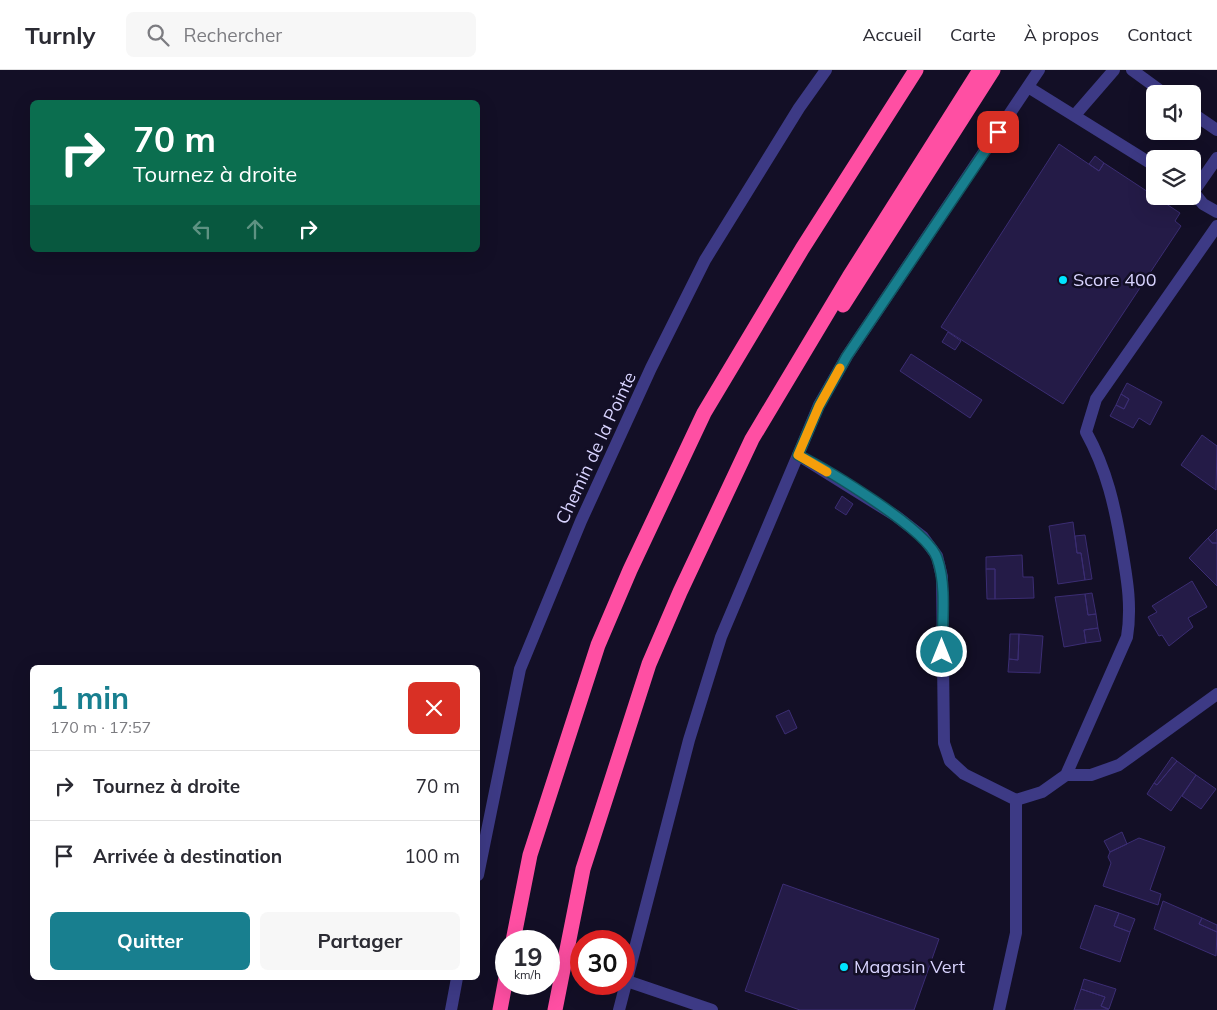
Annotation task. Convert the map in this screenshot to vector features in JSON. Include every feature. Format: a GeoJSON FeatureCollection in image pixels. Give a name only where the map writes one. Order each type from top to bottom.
{"type":"FeatureCollection","features":[{"type":"Feature","properties":{"kind":"highway"},"geometry":{"type":"LineString","coordinates":[[516,930],[536,837],[598,645],[630,570],[704,413],[802,249],[916,70]]}},
{"type":"Feature","properties":{"kind":"highway"},"geometry":{"type":"LineString","coordinates":[[555,1010],[583,869],[649,664],[680,592],[752,439],[849,277],[980,70]]}},
{"type":"Feature","properties":{"kind":"highway"},"geometry":{"type":"LineString","coordinates":[[792,371],[831,323],[993,70]]}},
{"type":"Feature","properties":{"kind":"highway"},"geometry":{"type":"LineString","coordinates":[[500,1010],[503,995]]}},
{"type":"Feature","properties":{"kind":"street","name":"Chemin de la Pointe"},"geometry":{"type":"LineString","coordinates":[[480,865],[520,669],[581,521],[651,368],[705,260],[799,108],[826,70]]}},
{"type":"Feature","properties":{"kind":"street"},"geometry":{"type":"LineString","coordinates":[[635,950],[689,740],[721,637],[819,406],[847,356],[1038,70]]}},
{"type":"Feature","properties":{"kind":"street"},"geometry":{"type":"LineString","coordinates":[[1076,115],[1114,70]]}},
{"type":"Feature","properties":{"kind":"street"},"geometry":{"type":"LineString","coordinates":[[1132,70],[1153,85]]}},
{"type":"Feature","properties":{"kind":"street"},"geometry":{"type":"LineString","coordinates":[[1028,87],[1076,115],[1146,160]]}},
{"type":"Feature","properties":{"kind":"street"},"geometry":{"type":"LineString","coordinates":[[1201,119],[1217,130]]}},
{"type":"Feature","properties":{"kind":"street"},"geometry":{"type":"LineString","coordinates":[[1201,180],[1217,158]]}},
{"type":"Feature","properties":{"kind":"street"},"geometry":{"type":"LineString","coordinates":[[1201,201],[1217,212]]}},
{"type":"Feature","properties":{"kind":"street"},"geometry":{"type":"LineString","coordinates":[[798,455],[896,516],[923,537],[936,556],[942,577],[944,743],[950,762],[964,774],[1016,800],[1042,792],[1066,774],[1127,637],[1130,616],[1130,595],[1114,503],[1107,474],[1086,432],[1096,399],[1217,226]]}},
{"type":"Feature","properties":{"kind":"street"},"geometry":{"type":"LineString","coordinates":[[1066,774],[1091,775],[1119,765],[1217,694]]}},
{"type":"Feature","properties":{"kind":"street"},"geometry":{"type":"LineString","coordinates":[[999,1010],[1016,933],[1016,800]]}},
{"type":"Feature","properties":{"kind":"street"},"geometry":{"type":"LineString","coordinates":[[451,1010],[457,980]]}},
{"type":"Feature","properties":{"kind":"street"},"geometry":{"type":"LineString","coordinates":[[635,984],[712,1010]]}},
{"type":"Feature","properties":{"kind":"street"},"geometry":{"type":"LineString","coordinates":[[619,1010],[623,995]]}},
{"type":"Feature","properties":{"kind":"building"},"geometry":{"type":"Polygon","coordinates":[[[1059,144],[1099,171],[1104,163],[1146,191],[1146,205],[1168,205],[1180,213],[1175,221],[1181,226],[1063,404],[941,327],[1059,144]]]}},
{"type":"Feature","properties":{"kind":"building"},"geometry":{"type":"Polygon","coordinates":[[[1095,156],[1104,163],[1099,171],[1089,164],[1095,156]]]}},
{"type":"Feature","properties":{"kind":"building"},"geometry":{"type":"Polygon","coordinates":[[[948,332],[961,341],[955,350],[942,342],[948,332]]]}},
{"type":"Feature","properties":{"kind":"building"},"geometry":{"type":"Polygon","coordinates":[[[911,354],[982,400],[970,418],[900,371],[911,354]]]}},
{"type":"Feature","properties":{"kind":"building"},"geometry":{"type":"Polygon","coordinates":[[[1127,383],[1162,402],[1150,425],[1139,418],[1133,428],[1110,416],[1116,405],[1124,409],[1129,399],[1121,394],[1127,383]]]}},
{"type":"Feature","properties":{"kind":"building"},"geometry":{"type":"Polygon","coordinates":[[[1121,394],[1129,399],[1124,409],[1116,405],[1121,394]]]}},
{"type":"Feature","properties":{"kind":"building"},"geometry":{"type":"Polygon","coordinates":[[[1202,435],[1217,446],[1216,490],[1181,465],[1202,435]]]}},
{"type":"Feature","properties":{"kind":"building"},"geometry":{"type":"Polygon","coordinates":[[[842,496],[853,504],[846,515],[835,508],[842,496]]]}},
{"type":"Feature","properties":{"kind":"building"},"geometry":{"type":"Polygon","coordinates":[[[1073,522],[1077,553],[1081,553],[1085,580],[1058,584],[1049,526],[1073,522]]]}},
{"type":"Feature","properties":{"kind":"building"},"geometry":{"type":"Polygon","coordinates":[[[1217,529],[1217,543],[1212,543],[1208,538],[1217,529]]]}},
{"type":"Feature","properties":{"kind":"building"},"geometry":{"type":"Polygon","coordinates":[[[1085,535],[1092,579],[1085,580],[1081,553],[1077,553],[1075,536],[1085,535]]]}},
{"type":"Feature","properties":{"kind":"building"},"geometry":{"type":"Polygon","coordinates":[[[1208,538],[1212,543],[1217,543],[1217,586],[1189,558],[1208,538]]]}},
{"type":"Feature","properties":{"kind":"building"},"geometry":{"type":"Polygon","coordinates":[[[1022,555],[1023,577],[1033,577],[1034,598],[995,599],[995,569],[986,569],[986,557],[1022,555]]]}},
{"type":"Feature","properties":{"kind":"building"},"geometry":{"type":"Polygon","coordinates":[[[986,569],[995,569],[995,599],[987,599],[986,569]]]}},
{"type":"Feature","properties":{"kind":"building"},"geometry":{"type":"Polygon","coordinates":[[[1192,581],[1207,607],[1188,618],[1193,627],[1169,646],[1162,635],[1159,636],[1148,617],[1157,612],[1152,606],[1192,581]]]}},
{"type":"Feature","properties":{"kind":"building"},"geometry":{"type":"Polygon","coordinates":[[[1092,593],[1096,614],[1088,615],[1085,594],[1092,593]]]}},
{"type":"Feature","properties":{"kind":"building"},"geometry":{"type":"Polygon","coordinates":[[[1085,594],[1088,615],[1096,614],[1098,628],[1084,630],[1086,643],[1064,647],[1055,597],[1085,594]]]}},
{"type":"Feature","properties":{"kind":"building"},"geometry":{"type":"Polygon","coordinates":[[[1098,628],[1101,641],[1086,643],[1084,630],[1098,628]]]}},
{"type":"Feature","properties":{"kind":"building"},"geometry":{"type":"Polygon","coordinates":[[[1010,634],[1019,634],[1018,660],[1009,659],[1010,634]]]}},
{"type":"Feature","properties":{"kind":"building"},"geometry":{"type":"Polygon","coordinates":[[[1019,634],[1043,636],[1040,673],[1008,672],[1009,659],[1018,660],[1019,634]]]}},
{"type":"Feature","properties":{"kind":"building"},"geometry":{"type":"Polygon","coordinates":[[[789,710],[797,728],[785,734],[776,716],[789,710]]]}},
{"type":"Feature","properties":{"kind":"building"},"geometry":{"type":"Polygon","coordinates":[[[1172,757],[1177,761],[1157,785],[1154,783],[1172,757]]]}},
{"type":"Feature","properties":{"kind":"building"},"geometry":{"type":"Polygon","coordinates":[[[1177,761],[1196,775],[1171,811],[1147,794],[1154,783],[1157,785],[1177,761]]]}},
{"type":"Feature","properties":{"kind":"building"},"geometry":{"type":"Polygon","coordinates":[[[1196,775],[1216,789],[1201,809],[1182,796],[1196,775]]]}},
{"type":"Feature","properties":{"kind":"building"},"geometry":{"type":"Polygon","coordinates":[[[1122,832],[1127,844],[1110,852],[1104,841],[1122,832]]]}},
{"type":"Feature","properties":{"kind":"building"},"geometry":{"type":"Polygon","coordinates":[[[1139,838],[1165,847],[1150,890],[1161,894],[1158,905],[1103,886],[1111,863],[1108,857],[1110,852],[1139,838]]]}},
{"type":"Feature","properties":{"kind":"building"},"geometry":{"type":"Polygon","coordinates":[[[783,884],[939,939],[914,1010],[800,1010],[745,991],[783,884]]]}},
{"type":"Feature","properties":{"kind":"building"},"geometry":{"type":"Polygon","coordinates":[[[1163,901],[1202,918],[1199,924],[1217,932],[1216,956],[1154,929],[1163,901]]]}},
{"type":"Feature","properties":{"kind":"building"},"geometry":{"type":"Polygon","coordinates":[[[1095,905],[1119,913],[1114,926],[1130,932],[1120,962],[1080,948],[1095,905]]]}},
{"type":"Feature","properties":{"kind":"building"},"geometry":{"type":"Polygon","coordinates":[[[1119,913],[1135,919],[1130,932],[1114,926],[1119,913]]]}},
{"type":"Feature","properties":{"kind":"building"},"geometry":{"type":"Polygon","coordinates":[[[1202,918],[1217,925],[1217,932],[1199,924],[1202,918]]]}},
{"type":"Feature","properties":{"kind":"building"},"geometry":{"type":"Polygon","coordinates":[[[1084,979],[1116,989],[1109,1009],[1101,1006],[1105,997],[1081,989],[1084,979]]]}},
{"type":"Feature","properties":{"kind":"building"},"geometry":{"type":"Polygon","coordinates":[[[1081,989],[1105,997],[1101,1006],[1109,1010],[1074,1010],[1081,989]]]}},
{"type":"Feature","properties":{"kind":"slow traffic"},"geometry":{"type":"LineString","coordinates":[[827,472],[798,455],[819,406],[840,368]]}},
{"type":"Feature","properties":{"kind":"place","name":"Score 400"},"geometry":{"type":"Point","coordinates":[1063,280]}},
{"type":"Feature","properties":{"kind":"place","name":"Magasin Vert"},"geometry":{"type":"Point","coordinates":[844,967]}},
{"type":"Feature","properties":{"kind":"route"},"geometry":{"type":"LineString","coordinates":[[942,652],[942,577],[936,556],[923,537],[896,516],[798,455],[819,406],[847,356],[998,132]]}}]}
